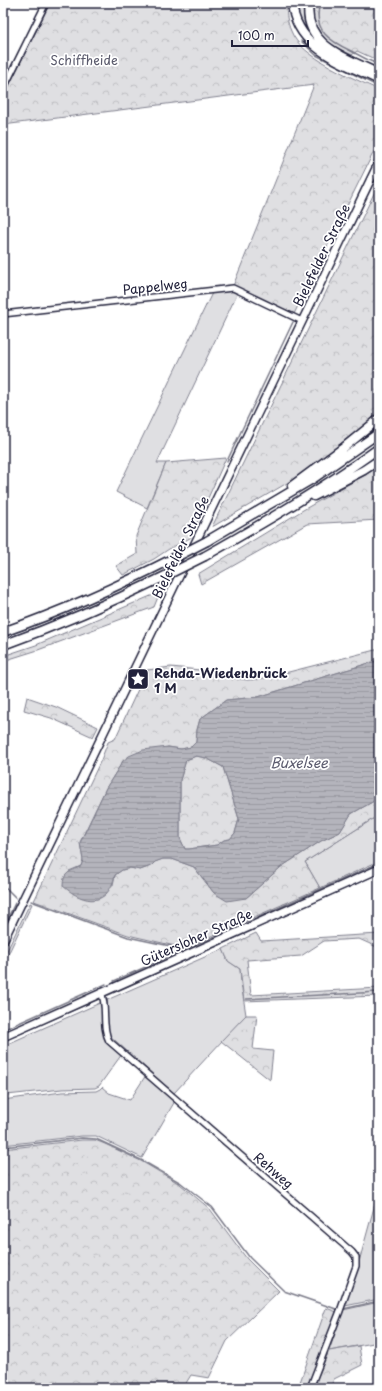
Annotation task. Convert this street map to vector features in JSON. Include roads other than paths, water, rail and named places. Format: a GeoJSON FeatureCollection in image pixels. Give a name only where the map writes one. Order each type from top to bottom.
{"type":"FeatureCollection","features":[{"type":"Feature","properties":{"kind":"highway"},"geometry":{"type":"LineString","coordinates":[[292,3],[294,17],[299,27],[306,38],[315,46],[326,54],[379,80]]}},
{"type":"Feature","properties":{"kind":"highway"},"geometry":{"type":"LineString","coordinates":[[309,3],[308,14],[310,25],[316,37],[322,44],[379,74]]}},
{"type":"Feature","properties":{"kind":"highway"},"geometry":{"type":"LineString","coordinates":[[256,513],[342,449],[379,419]]}},
{"type":"Feature","properties":{"kind":"highway"},"geometry":{"type":"LineString","coordinates":[[3,632],[58,612],[114,588],[207,541],[314,478],[379,432]]}},
{"type":"Feature","properties":{"kind":"highway"},"geometry":{"type":"LineString","coordinates":[[3,646],[64,622],[159,580],[205,556],[283,511],[379,448]]}},
{"type":"Feature","properties":{"kind":"highway"},"geometry":{"type":"LineString","coordinates":[[283,511],[330,489],[379,460]]}},
{"type":"Feature","properties":{"kind":"main road","name":"Bielefelder Straße"},"geometry":{"type":"LineString","coordinates":[[3,941],[379,162]]}},
{"type":"Feature","properties":{"kind":"main road","name":"Gütersloher Straße"},"geometry":{"type":"LineString","coordinates":[[3,1035],[23,1028],[379,869]]}},
{"type":"Feature","properties":{"kind":"street"},"geometry":{"type":"LineString","coordinates":[[3,90],[46,3]]}},
{"type":"Feature","properties":{"kind":"street","name":"Pappelweg"},"geometry":{"type":"LineString","coordinates":[[3,314],[233,288],[302,321]]}},
{"type":"Feature","properties":{"kind":"street","name":"Rehweg"},"geometry":{"type":"LineString","coordinates":[[101,992],[104,999],[106,1032],[109,1041],[356,1257],[356,1266],[341,1309],[310,1388]]}},
{"type":"Feature","properties":{"kind":"water","name":"Buxelsee"},"geometry":{"type":"Polygon","coordinates":[[[379,660],[379,792],[374,801],[351,814],[340,832],[321,841],[281,867],[246,898],[227,901],[214,893],[194,867],[172,859],[163,859],[140,870],[130,868],[122,870],[115,875],[112,885],[107,893],[101,898],[95,900],[79,897],[63,886],[63,881],[66,875],[70,871],[81,866],[83,860],[80,843],[106,788],[123,761],[129,756],[143,750],[168,747],[181,749],[191,747],[196,742],[200,719],[226,700],[258,697],[379,660]],[[196,756],[186,760],[180,780],[180,838],[185,849],[217,845],[224,840],[230,839],[235,833],[239,819],[223,767],[206,758],[196,756]]]}},
{"type":"Feature","properties":{"kind":"waterway"},"geometry":{"type":"LineString","coordinates":[[320,3],[318,13],[319,21],[325,34],[336,43],[379,65]]}},
{"type":"Feature","properties":{"kind":"waterway"},"geometry":{"type":"LineString","coordinates":[[374,3],[379,9]]}},
{"type":"Feature","properties":{"kind":"waterway"},"geometry":{"type":"LineString","coordinates":[[301,41],[316,55],[379,87]]}},
{"type":"Feature","properties":{"kind":"waterway"},"geometry":{"type":"LineString","coordinates":[[227,461],[293,322]]}},
{"type":"Feature","properties":{"kind":"waterway"},"geometry":{"type":"LineString","coordinates":[[114,981],[379,863]]}},
{"type":"Feature","properties":{"kind":"waterway"},"geometry":{"type":"LineString","coordinates":[[108,995],[375,875]]}},
{"type":"Feature","properties":{"kind":"waterway"},"geometry":{"type":"LineString","coordinates":[[3,885],[16,898]]}},
{"type":"Feature","properties":{"kind":"waterway"},"geometry":{"type":"LineString","coordinates":[[31,901],[128,937],[184,949]]}},
{"type":"Feature","properties":{"kind":"waterway"},"geometry":{"type":"LineString","coordinates":[[3,928],[15,903]]}},
{"type":"Feature","properties":{"kind":"waterway"},"geometry":{"type":"LineString","coordinates":[[3,1030],[106,984]]}},
{"type":"Feature","properties":{"kind":"waterway"},"geometry":{"type":"LineString","coordinates":[[246,999],[379,992]]}},
{"type":"Feature","properties":{"kind":"waterway"},"geometry":{"type":"LineString","coordinates":[[3,1041],[101,998]]}},
{"type":"Feature","properties":{"kind":"waterway"},"geometry":{"type":"LineString","coordinates":[[188,1106],[229,1142]]}},
{"type":"Feature","properties":{"kind":"waterway"},"geometry":{"type":"LineString","coordinates":[[3,1147],[82,1138],[96,1139],[141,1160],[181,1183],[212,1207],[250,1258],[284,1291],[339,1310]]}},
{"type":"Feature","properties":{"kind":"waterway"},"geometry":{"type":"LineString","coordinates":[[261,1170],[289,1194]]}},
{"type":"Feature","properties":{"kind":"waterway"},"geometry":{"type":"LineString","coordinates":[[343,1309],[379,1301]]}},
{"type":"Feature","properties":{"kind":"place","name":"Rehda-Wiedenbrück 1 M"},"geometry":{"type":"Point","coordinates":[138,679]}},
{"type":"Feature","properties":{"kind":"park label","name":"Schiffheide"},"geometry":{"type":"Point","coordinates":[84,59]}}]}
